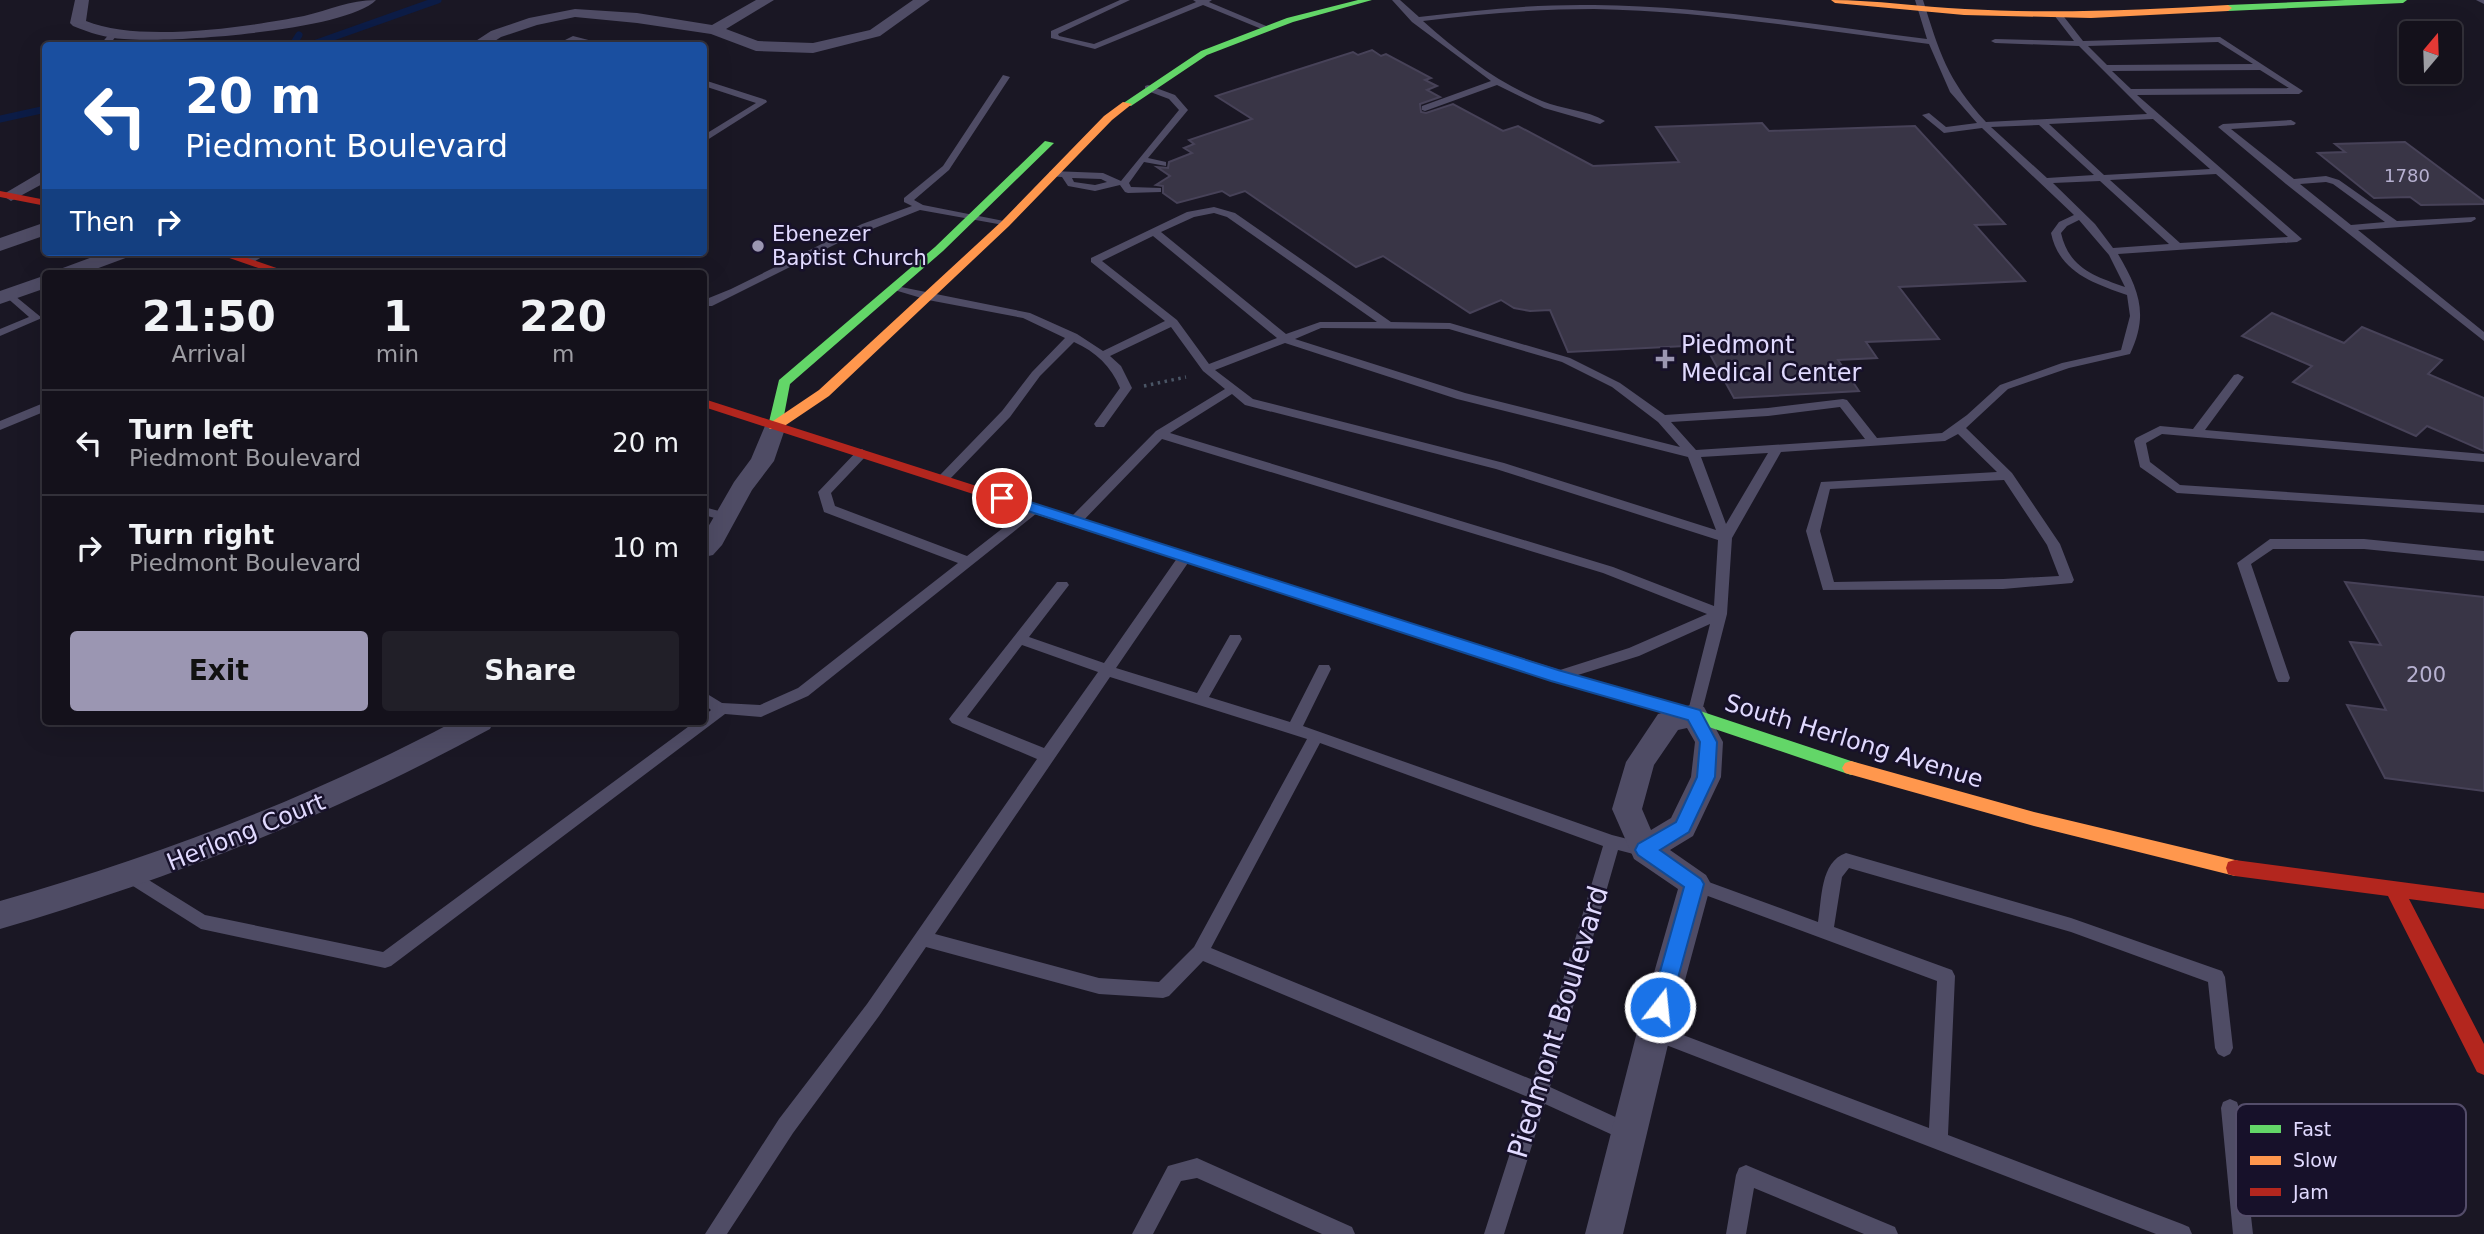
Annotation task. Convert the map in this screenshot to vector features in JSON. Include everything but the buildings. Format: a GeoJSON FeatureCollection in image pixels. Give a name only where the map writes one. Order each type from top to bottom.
{"type":"FeatureCollection","features":[{"type":"Feature","properties":{"kind":"street"},"geometry":{"type":"LineString","coordinates":[[82,0],[78,23],[109,40],[229,32],[323,16],[369,0]]}},
{"type":"Feature","properties":{"kind":"street"},"geometry":{"type":"LineString","coordinates":[[714,30],[766,0]]}},
{"type":"Feature","properties":{"kind":"street"},"geometry":{"type":"LineString","coordinates":[[483,42],[509,29],[575,13],[637,18],[714,30],[756,46],[813,48],[875,33],[923,0]]}},
{"type":"Feature","properties":{"kind":"street"},"geometry":{"type":"LineString","coordinates":[[1219,28],[1311,0]]}},
{"type":"Feature","properties":{"kind":"street"},"geometry":{"type":"LineString","coordinates":[[775,426],[824,393],[1059,175],[1108,118],[1148,88],[1204,53],[1267,29],[1368,0]]}},
{"type":"Feature","properties":{"kind":"street"},"geometry":{"type":"LineString","coordinates":[[1835,0],[2058,15],[2134,15],[2251,4],[2403,0]]}},
{"type":"Feature","properties":{"kind":"street"},"geometry":{"type":"LineString","coordinates":[[1956,0],[2085,4],[2173,0]]}},
{"type":"Feature","properties":{"kind":"street"},"geometry":{"type":"LineString","coordinates":[[214,42],[229,32]]}},
{"type":"Feature","properties":{"kind":"street"},"geometry":{"type":"LineString","coordinates":[[707,546],[713,539],[714,514],[742,487],[762,461],[775,426],[784,383],[976,216],[1058,133]]}},
{"type":"Feature","properties":{"kind":"street"},"geometry":{"type":"LineString","coordinates":[[6,194],[42,176]]}},
{"type":"Feature","properties":{"kind":"street"},"geometry":{"type":"LineString","coordinates":[[6,194],[42,203]]}},
{"type":"Feature","properties":{"kind":"street"},"geometry":{"type":"LineString","coordinates":[[0,245],[42,229]]}},
{"type":"Feature","properties":{"kind":"street"},"geometry":{"type":"LineString","coordinates":[[75,270],[113,256]]}},
{"type":"Feature","properties":{"kind":"street"},"geometry":{"type":"LineString","coordinates":[[231,256],[276,270]]}},
{"type":"Feature","properties":{"kind":"street"},"geometry":{"type":"LineString","coordinates":[[5,296],[42,282]]}},
{"type":"Feature","properties":{"kind":"street","name":"South Herlong Avenue"},"geometry":{"type":"LineString","coordinates":[[707,404],[1556,676],[1694,715],[1857,770],[2034,820],[2221,866],[2484,901]]}},
{"type":"Feature","properties":{"kind":"street"},"geometry":{"type":"LineString","coordinates":[[1604,1234],[1654,1032],[1695,884],[1645,850],[1627,809],[1640,762],[1668,722],[1694,715],[1709,742],[1706,777],[1682,827],[1645,850]]}},
{"type":"Feature","properties":{"kind":"street","name":"Herlong Court"},"geometry":{"type":"LineString","coordinates":[[0,915],[202,852],[321,803],[412,759],[473,725]]}},
{"type":"Feature","properties":{"kind":"street"},"geometry":{"type":"LineString","coordinates":[[2393,889],[2484,1065]]}},
{"type":"Feature","properties":{"kind":"lane"},"geometry":{"type":"LineString","coordinates":[[1126,0],[1068,24],[1054,33],[1055,38],[1095,47],[1202,1],[1267,29]]}},
{"type":"Feature","properties":{"kind":"lane"},"geometry":{"type":"LineString","coordinates":[[1396,0],[1415,20],[1497,82],[1546,106],[1600,121]]}},
{"type":"Feature","properties":{"kind":"lane"},"geometry":{"type":"LineString","coordinates":[[1155,232],[1285,339],[1461,396],[1693,454],[1945,437],[2004,387],[2066,365],[2126,352],[2136,312],[2124,268],[2110,251],[2080,216],[1961,101],[1942,66],[1920,4]]}},
{"type":"Feature","properties":{"kind":"lane"},"geometry":{"type":"LineString","coordinates":[[1415,20],[1504,9],[1596,7],[1738,17],[1935,42]]}},
{"type":"Feature","properties":{"kind":"lane"},"geometry":{"type":"LineString","coordinates":[[2058,15],[2080,44],[2130,92],[2297,239],[2110,251]]}},
{"type":"Feature","properties":{"kind":"lane"},"geometry":{"type":"LineString","coordinates":[[565,42],[573,38],[587,42]]}},
{"type":"Feature","properties":{"kind":"lane"},"geometry":{"type":"LineString","coordinates":[[1995,41],[2080,44],[2220,40],[2299,91],[2130,92]]}},
{"type":"Feature","properties":{"kind":"lane"},"geometry":{"type":"LineString","coordinates":[[2105,68],[2260,67]]}},
{"type":"Feature","properties":{"kind":"lane"},"geometry":{"type":"LineString","coordinates":[[1005,224],[976,216],[920,207],[907,200],[946,168],[1006,77]]}},
{"type":"Feature","properties":{"kind":"lane"},"geometry":{"type":"LineString","coordinates":[[1425,108],[1497,82]]}},
{"type":"Feature","properties":{"kind":"lane"},"geometry":{"type":"LineString","coordinates":[[707,84],[763,102],[707,137]]}},
{"type":"Feature","properties":{"kind":"lane"},"geometry":{"type":"LineString","coordinates":[[1059,175],[1071,184],[1095,188],[1119,183],[1184,110],[1172,97],[1148,88]]}},
{"type":"Feature","properties":{"kind":"lane"},"geometry":{"type":"LineString","coordinates":[[1926,115],[1944,130],[1986,125],[2156,116]]}},
{"type":"Feature","properties":{"kind":"lane"},"geometry":{"type":"LineString","coordinates":[[2041,122],[2178,247]]}},
{"type":"Feature","properties":{"kind":"lane"},"geometry":{"type":"LineString","coordinates":[[2291,123],[2223,127],[2484,338]]}},
{"type":"Feature","properties":{"kind":"lane"},"geometry":{"type":"LineString","coordinates":[[1142,159],[1163,164]]}},
{"type":"Feature","properties":{"kind":"lane"},"geometry":{"type":"LineString","coordinates":[[2043,181],[2218,170]]}},
{"type":"Feature","properties":{"kind":"lane"},"geometry":{"type":"LineString","coordinates":[[2289,182],[2326,179],[2336,181],[2395,225]]}},
{"type":"Feature","properties":{"kind":"lane"},"geometry":{"type":"LineString","coordinates":[[1119,183],[1128,190],[1158,190]]}},
{"type":"Feature","properties":{"kind":"lane"},"geometry":{"type":"LineString","coordinates":[[707,304],[760,281],[795,260],[884,217],[920,207]]}},
{"type":"Feature","properties":{"kind":"lane"},"geometry":{"type":"LineString","coordinates":[[1387,324],[1230,215],[1214,211],[1191,214],[1095,260],[1173,321],[1207,369],[1249,402],[1500,466],[1725,538]]}},
{"type":"Feature","properties":{"kind":"lane"},"geometry":{"type":"LineString","coordinates":[[2080,216],[2063,224],[2056,233],[2057,245],[2066,260],[2088,278],[2131,293]]}},
{"type":"Feature","properties":{"kind":"lane"},"geometry":{"type":"LineString","coordinates":[[2349,228],[2471,219]]}},
{"type":"Feature","properties":{"kind":"lane"},"geometry":{"type":"LineString","coordinates":[[248,261],[257,256]]}},
{"type":"Feature","properties":{"kind":"lane"},"geometry":{"type":"LineString","coordinates":[[895,287],[928,297],[1026,315],[1088,344],[1117,368],[1126,388],[1100,424]]}},
{"type":"Feature","properties":{"kind":"lane"},"geometry":{"type":"LineString","coordinates":[[0,332],[36,318],[5,296]]}},
{"type":"Feature","properties":{"kind":"lane"},"geometry":{"type":"LineString","coordinates":[[1103,355],[1173,321]]}},
{"type":"Feature","properties":{"kind":"lane"},"geometry":{"type":"LineString","coordinates":[[1207,369],[1320,326],[1450,326],[1566,360],[1616,385],[1662,419],[1693,454],[1725,538],[1720,614],[1694,715]]}},
{"type":"Feature","properties":{"kind":"lane"},"geometry":{"type":"LineString","coordinates":[[943,479],[1006,414],[1036,374],[1073,336]]}},
{"type":"Feature","properties":{"kind":"lane"},"geometry":{"type":"LineString","coordinates":[[2196,433],[2238,377]]}},
{"type":"Feature","properties":{"kind":"lane"},"geometry":{"type":"LineString","coordinates":[[1075,521],[1160,434],[1232,389]]}},
{"type":"Feature","properties":{"kind":"lane"},"geometry":{"type":"LineString","coordinates":[[1662,419],[1768,412],[1843,403],[1875,443]]}},
{"type":"Feature","properties":{"kind":"lane"},"geometry":{"type":"LineString","coordinates":[[0,426],[42,408]]}},
{"type":"Feature","properties":{"kind":"lane"},"geometry":{"type":"LineString","coordinates":[[1958,427],[2008,476],[2053,544],[2067,580],[2003,584],[1828,587],[1813,531],[1825,485],[2008,476]]}},
{"type":"Feature","properties":{"kind":"lane"},"geometry":{"type":"LineString","coordinates":[[2484,458],[2160,430],[2140,441],[2144,464],[2177,489],[2484,509]]}},
{"type":"Feature","properties":{"kind":"lane"},"geometry":{"type":"LineString","coordinates":[[1160,434],[1596,566],[1720,614]]}},
{"type":"Feature","properties":{"kind":"lane"},"geometry":{"type":"LineString","coordinates":[[1725,538],[1776,450]]}},
{"type":"Feature","properties":{"kind":"lane"},"geometry":{"type":"LineString","coordinates":[[862,453],[824,492],[829,509],[968,562]]}},
{"type":"Feature","properties":{"kind":"lane"},"geometry":{"type":"LineString","coordinates":[[707,699],[719,708],[761,711],[803,692],[1036,509]]}},
{"type":"Feature","properties":{"kind":"lane"},"geometry":{"type":"LineString","coordinates":[[2283,678],[2244,563],[2270,544],[2364,544],[2484,556]]}},
{"type":"Feature","properties":{"kind":"lane"},"geometry":{"type":"LineString","coordinates":[[715,1234],[786,1126],[873,1010],[1185,557]]}},
{"type":"Feature","properties":{"kind":"lane"},"geometry":{"type":"LineString","coordinates":[[1047,756],[957,719],[1062,585]]}},
{"type":"Feature","properties":{"kind":"lane"},"geometry":{"type":"LineString","coordinates":[[1556,676],[1634,652],[1720,614]]}},
{"type":"Feature","properties":{"kind":"lane"},"geometry":{"type":"LineString","coordinates":[[1019,639],[1107,670],[1316,736],[1612,842],[1645,850]]}},
{"type":"Feature","properties":{"kind":"lane"},"geometry":{"type":"LineString","coordinates":[[1201,698],[1235,639]]}},
{"type":"Feature","properties":{"kind":"lane"},"geometry":{"type":"LineString","coordinates":[[1294,729],[1324,669]]}},
{"type":"Feature","properties":{"kind":"lane"},"geometry":{"type":"LineString","coordinates":[[707,721],[718,713],[719,708]]}},
{"type":"Feature","properties":{"kind":"lane"},"geometry":{"type":"LineString","coordinates":[[131,876],[201,922],[384,960],[702,725]]}},
{"type":"Feature","properties":{"kind":"lane"},"geometry":{"type":"LineString","coordinates":[[922,938],[1098,986],[1163,990],[1200,952],[1316,736]]}},
{"type":"Feature","properties":{"kind":"lane","name":"Piedmont Boulevard"},"geometry":{"type":"LineString","coordinates":[[1494,1234],[1539,1092],[1612,842]]}},
{"type":"Feature","properties":{"kind":"lane"},"geometry":{"type":"LineString","coordinates":[[1825,931],[1834,874],[1846,860],[2058,921],[2216,977],[2224,1048]]}},
{"type":"Feature","properties":{"kind":"lane"},"geometry":{"type":"LineString","coordinates":[[1695,884],[1946,976],[1938,1141]]}},
{"type":"Feature","properties":{"kind":"lane"},"geometry":{"type":"LineString","coordinates":[[1200,952],[1539,1092],[1628,1133]]}},
{"type":"Feature","properties":{"kind":"lane"},"geometry":{"type":"LineString","coordinates":[[1654,1032],[1938,1141],[2159,1230],[2182,1234]]}},
{"type":"Feature","properties":{"kind":"lane"},"geometry":{"type":"LineString","coordinates":[[2230,1108],[2236,1166]]}},
{"type":"Feature","properties":{"kind":"lane"},"geometry":{"type":"LineString","coordinates":[[1142,1234],[1175,1173],[1197,1168],[1345,1234]]}},
{"type":"Feature","properties":{"kind":"lane"},"geometry":{"type":"LineString","coordinates":[[1736,1234],[1745,1175],[1888,1234]]}},
{"type":"Feature","properties":{"kind":"lane"},"geometry":{"type":"LineString","coordinates":[[2241,1216],[2243,1234]]}},
{"type":"Feature","properties":{"kind":"path"},"geometry":{"type":"LineString","coordinates":[[1126,388],[1188,377],[1207,369]]}},
{"type":"Feature","properties":{"kind":"waterway"},"geometry":{"type":"LineString","coordinates":[[319,42],[438,0]]}},
{"type":"Feature","properties":{"kind":"waterway"},"geometry":{"type":"LineString","coordinates":[[295,42],[299,35]]}},
{"type":"Feature","properties":{"kind":"waterway"},"geometry":{"type":"LineString","coordinates":[[0,119],[42,110]]}},
{"type":"Feature","properties":{"kind":"traffic: fast"},"geometry":{"type":"LineString","coordinates":[[1127,104],[1204,53],[1290,20],[1368,0]]}},
{"type":"Feature","properties":{"kind":"traffic: fast"},"geometry":{"type":"LineString","coordinates":[[2228,8],[2403,0]]}},
{"type":"Feature","properties":{"kind":"traffic: fast"},"geometry":{"type":"LineString","coordinates":[[775,426],[784,383],[939,249],[1049,143]]}},
{"type":"Feature","properties":{"kind":"traffic: fast"},"geometry":{"type":"LineString","coordinates":[[1037,510],[1299,593]]}},
{"type":"Feature","properties":{"kind":"traffic: fast"},"geometry":{"type":"LineString","coordinates":[[1586,684],[1694,715],[1851,768]]}},
{"type":"Feature","properties":{"kind":"traffic: slow"},"geometry":{"type":"LineString","coordinates":[[1835,0],[1964,12],[2091,15],[2228,8]]}},
{"type":"Feature","properties":{"kind":"traffic: slow"},"geometry":{"type":"LineString","coordinates":[[775,426],[824,393],[1005,224],[1108,118],[1127,104]]}},
{"type":"Feature","properties":{"kind":"traffic: slow"},"geometry":{"type":"LineString","coordinates":[[1851,768],[2034,819],[2235,868]]}},
{"type":"Feature","properties":{"kind":"traffic: jam"},"geometry":{"type":"LineString","coordinates":[[0,194],[42,202]]}},
{"type":"Feature","properties":{"kind":"traffic: jam"},"geometry":{"type":"LineString","coordinates":[[231,256],[275,270]]}},
{"type":"Feature","properties":{"kind":"traffic: jam"},"geometry":{"type":"LineString","coordinates":[[707,404],[1037,510]]}},
{"type":"Feature","properties":{"kind":"traffic: jam"},"geometry":{"type":"LineString","coordinates":[[1299,593],[1586,684]]}},
{"type":"Feature","properties":{"kind":"traffic: jam"},"geometry":{"type":"LineString","coordinates":[[2235,868],[2484,901]]}},
{"type":"Feature","properties":{"kind":"traffic: jam"},"geometry":{"type":"LineString","coordinates":[[2394,889],[2484,1065]]}},
{"type":"Feature","properties":{"kind":"place","name":"Ebenezer Baptist Church"},"geometry":{"type":"Point","coordinates":[758,246]}},
{"type":"Feature","properties":{"kind":"place","name":"Piedmont Medical Center"},"geometry":{"type":"Point","coordinates":[1665,359]}},
{"type":"Feature","properties":{"kind":"route"},"geometry":{"type":"LineString","coordinates":[[1002,498],[1556,676],[1694,715],[1709,742],[1706,777],[1682,827],[1645,850],[1695,884],[1660,1007]]}}]}
